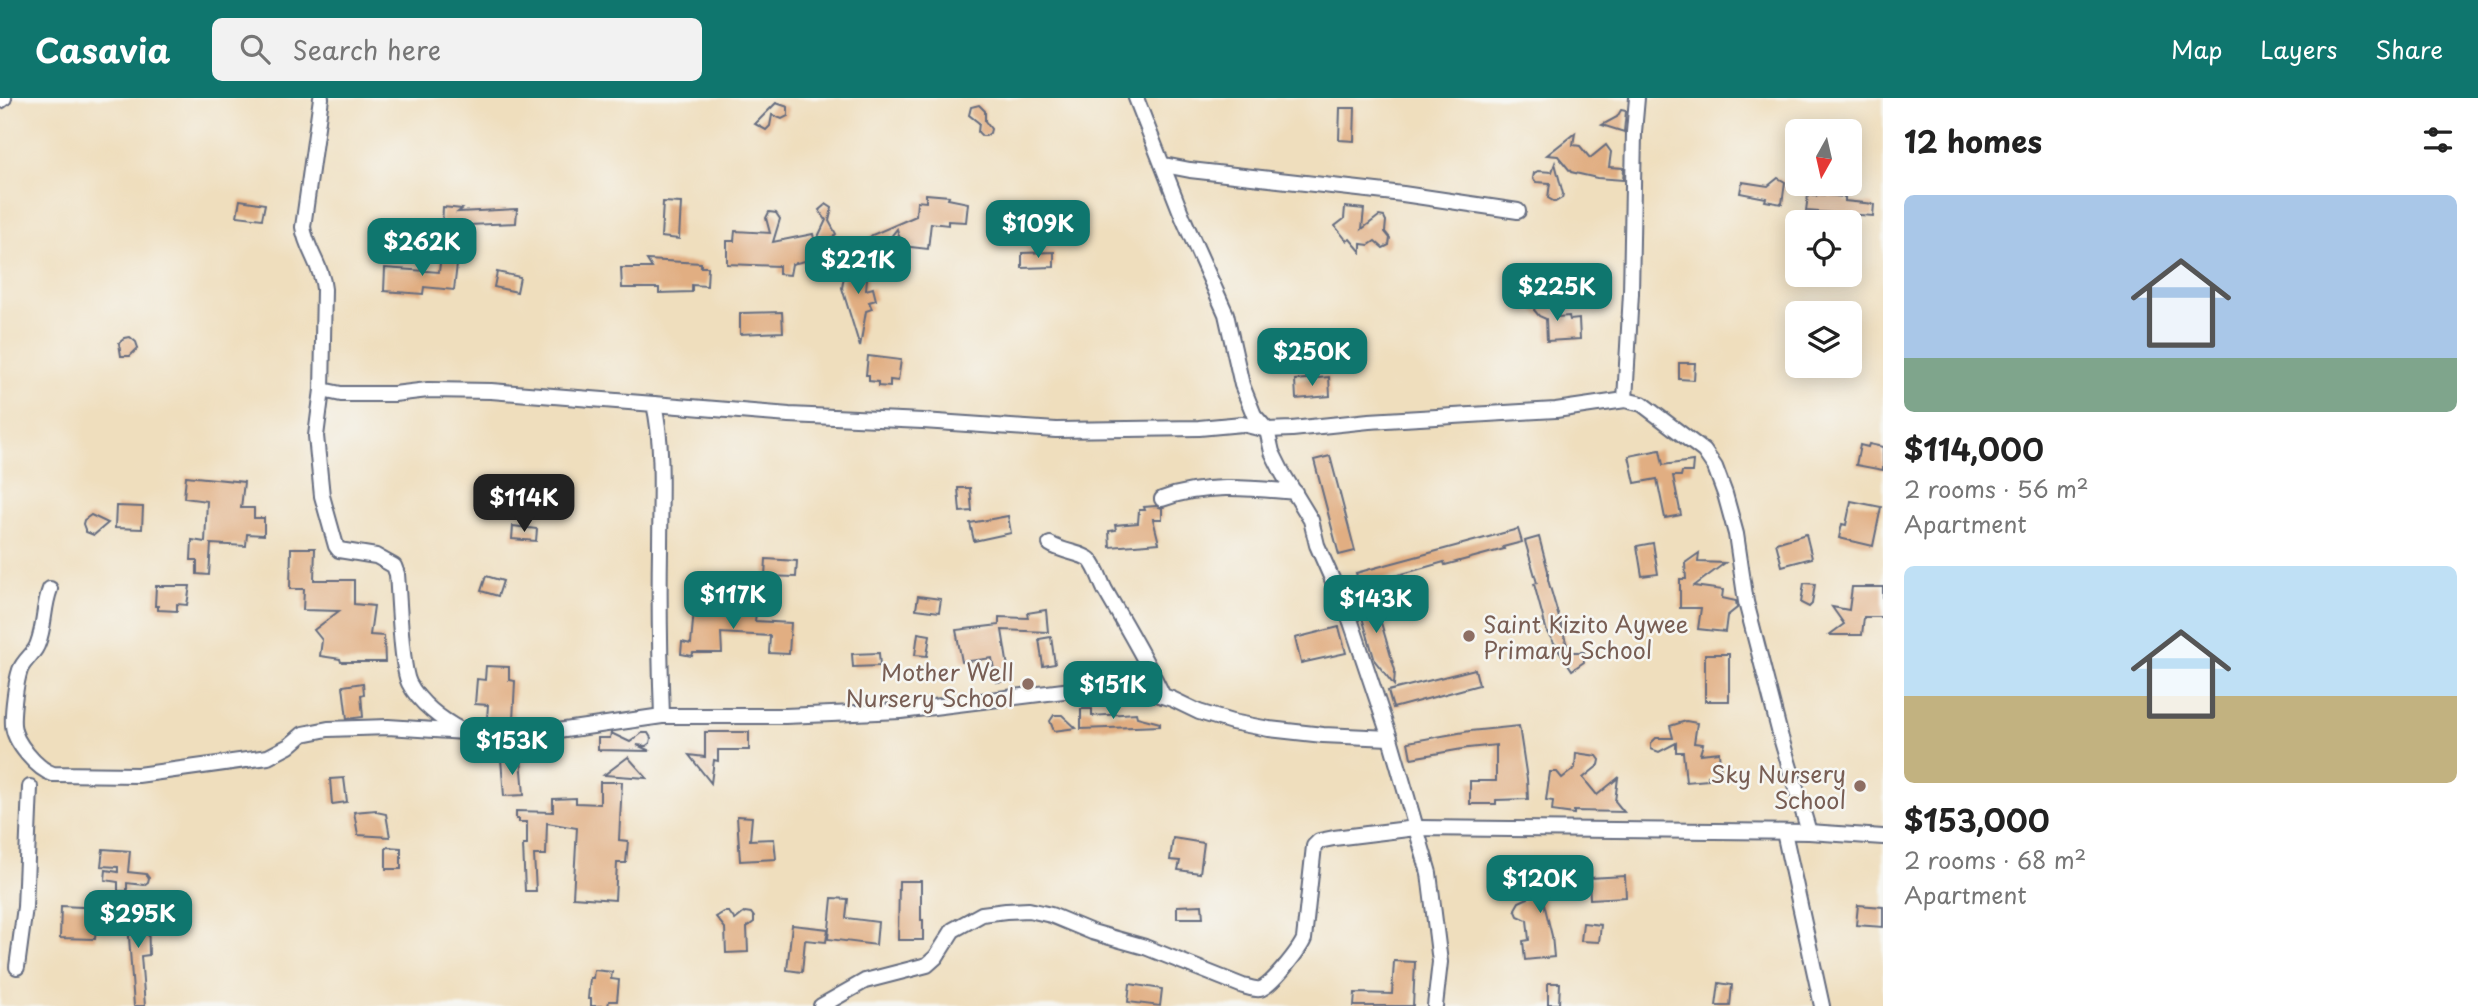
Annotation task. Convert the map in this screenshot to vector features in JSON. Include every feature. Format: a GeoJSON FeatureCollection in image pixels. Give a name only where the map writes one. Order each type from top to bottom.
{"type":"FeatureCollection","features":[{"type":"Feature","properties":{"kind":"street"},"geometry":{"type":"LineString","coordinates":[[321,98],[303,227],[304,238],[323,275],[322,390],[316,436],[322,496],[336,546],[345,551],[376,556],[394,566],[408,682],[434,711],[465,733]]}},
{"type":"Feature","properties":{"kind":"street"},"geometry":{"type":"LineString","coordinates":[[1136,98],[1183,218],[1226,314],[1242,385],[1254,415],[1266,429],[1272,452],[1311,520],[1317,545],[1351,622],[1390,738],[1429,873],[1440,962],[1435,1006]]}},
{"type":"Feature","properties":{"kind":"street"},"geometry":{"type":"LineString","coordinates":[[1625,400],[1637,98]]}},
{"type":"Feature","properties":{"kind":"street"},"geometry":{"type":"LineString","coordinates":[[1164,165],[1518,211]]}},
{"type":"Feature","properties":{"kind":"street"},"geometry":{"type":"LineString","coordinates":[[322,390],[341,394],[394,394],[428,390],[491,391],[789,415],[1056,430],[1199,428],[1241,424],[1266,429],[1556,411],[1625,400],[1642,404],[1704,451],[1725,494],[1736,534],[1746,602],[1781,738],[1809,832]]}},
{"type":"Feature","properties":{"kind":"street"},"geometry":{"type":"LineString","coordinates":[[654,404],[661,503],[659,620],[662,716]]}},
{"type":"Feature","properties":{"kind":"street"},"geometry":{"type":"LineString","coordinates":[[1162,499],[1194,489],[1296,492]]}},
{"type":"Feature","properties":{"kind":"street"},"geometry":{"type":"LineString","coordinates":[[1050,544],[1066,552],[1084,556],[1092,562],[1104,588],[1148,662],[1163,696]]}},
{"type":"Feature","properties":{"kind":"street"},"geometry":{"type":"LineString","coordinates":[[50,589],[45,602],[39,641],[35,651],[20,670],[13,724],[21,744],[45,772],[138,775],[247,761],[268,757],[289,746],[303,734],[328,729],[388,727],[465,733],[498,730],[551,732],[662,716],[880,713],[949,707],[1104,686],[1140,689],[1199,712],[1257,727],[1323,735],[1390,738]]}},
{"type":"Feature","properties":{"kind":"street"},"geometry":{"type":"LineString","coordinates":[[17,967],[25,907],[30,787]]}},
{"type":"Feature","properties":{"kind":"street"},"geometry":{"type":"LineString","coordinates":[[821,1006],[865,981],[927,965],[936,957],[953,930],[982,914],[1006,911],[1051,915],[1258,990],[1276,978],[1304,939],[1313,854],[1317,844],[1334,838],[1416,828],[1809,832],[1883,837]]}},
{"type":"Feature","properties":{"kind":"street"},"geometry":{"type":"LineString","coordinates":[[1784,832],[1822,1006]]}},
{"type":"Feature","properties":{"kind":"building"},"geometry":{"type":"Polygon","coordinates":[[[776,103],[788,107],[788,116],[782,119],[772,115],[770,126],[766,130],[755,124],[776,103]]]}},
{"type":"Feature","properties":{"kind":"building"},"geometry":{"type":"Polygon","coordinates":[[[979,105],[985,111],[985,121],[991,129],[986,136],[978,132],[979,123],[969,115],[971,107],[979,105]]]}},
{"type":"Feature","properties":{"kind":"building"},"geometry":{"type":"Polygon","coordinates":[[[1340,108],[1355,108],[1354,141],[1339,140],[1340,108]]]}},
{"type":"Feature","properties":{"kind":"building"},"geometry":{"type":"Polygon","coordinates":[[[1621,110],[1626,111],[1624,132],[1602,125],[1617,117],[1621,110]]]}},
{"type":"Feature","properties":{"kind":"building"},"geometry":{"type":"Polygon","coordinates":[[[1575,133],[1573,145],[1580,146],[1590,158],[1606,145],[1611,152],[1609,167],[1624,168],[1623,180],[1571,172],[1558,156],[1547,155],[1575,133]]]}},
{"type":"Feature","properties":{"kind":"building"},"geometry":{"type":"Polygon","coordinates":[[[1555,163],[1563,194],[1562,198],[1555,202],[1548,198],[1550,183],[1536,182],[1533,178],[1538,171],[1552,172],[1555,163]]]}},
{"type":"Feature","properties":{"kind":"building"},"geometry":{"type":"Polygon","coordinates":[[[1778,178],[1785,182],[1782,204],[1740,193],[1742,182],[1768,186],[1778,178]]]}},
{"type":"Feature","properties":{"kind":"building"},"geometry":{"type":"Polygon","coordinates":[[[926,194],[949,196],[948,199],[968,203],[966,222],[948,221],[948,225],[931,223],[928,249],[902,246],[897,229],[882,248],[875,250],[870,246],[869,238],[872,235],[916,216],[917,201],[926,202],[926,194]]]}},
{"type":"Feature","properties":{"kind":"building"},"geometry":{"type":"Polygon","coordinates":[[[1808,196],[1845,197],[1845,201],[1874,204],[1873,216],[1862,215],[1862,210],[1806,210],[1808,196]]]}},
{"type":"Feature","properties":{"kind":"building"},"geometry":{"type":"Polygon","coordinates":[[[240,200],[265,204],[262,219],[237,216],[240,200]]]}},
{"type":"Feature","properties":{"kind":"building"},"geometry":{"type":"Polygon","coordinates":[[[663,202],[681,203],[679,239],[661,237],[663,202]]]}},
{"type":"Feature","properties":{"kind":"building"},"geometry":{"type":"Polygon","coordinates":[[[826,204],[832,208],[829,221],[836,234],[831,239],[816,241],[826,220],[819,210],[826,204]]]}},
{"type":"Feature","properties":{"kind":"building"},"geometry":{"type":"Polygon","coordinates":[[[443,207],[462,209],[458,212],[517,209],[516,223],[444,226],[443,207]]]}},
{"type":"Feature","properties":{"kind":"building"},"geometry":{"type":"Polygon","coordinates":[[[1345,207],[1364,209],[1362,229],[1379,216],[1384,217],[1385,232],[1390,238],[1389,245],[1383,248],[1375,241],[1369,245],[1361,244],[1361,252],[1350,239],[1347,241],[1335,226],[1344,219],[1345,207]]]}},
{"type":"Feature","properties":{"kind":"building"},"geometry":{"type":"Polygon","coordinates":[[[769,212],[776,213],[780,219],[773,242],[813,234],[818,258],[792,264],[790,275],[779,274],[779,266],[727,264],[727,241],[734,241],[735,231],[770,233],[766,218],[769,212]]]}},
{"type":"Feature","properties":{"kind":"building"},"geometry":{"type":"Polygon","coordinates":[[[1054,252],[1054,267],[1022,268],[1022,253],[1054,252]]]}},
{"type":"Feature","properties":{"kind":"building"},"geometry":{"type":"Polygon","coordinates":[[[441,254],[458,256],[454,290],[424,287],[423,294],[384,291],[385,268],[439,272],[441,254]]]}},
{"type":"Feature","properties":{"kind":"building"},"geometry":{"type":"Polygon","coordinates":[[[647,260],[701,263],[701,267],[708,267],[707,286],[692,285],[692,292],[659,293],[659,288],[622,288],[621,268],[652,268],[647,260]]]}},
{"type":"Feature","properties":{"kind":"building"},"geometry":{"type":"Polygon","coordinates":[[[846,264],[868,267],[866,290],[873,288],[876,300],[869,302],[872,309],[866,311],[860,347],[842,288],[846,264]]]}},
{"type":"Feature","properties":{"kind":"building"},"geometry":{"type":"Polygon","coordinates":[[[497,272],[520,277],[517,292],[494,287],[497,272]]]}},
{"type":"Feature","properties":{"kind":"building"},"geometry":{"type":"Polygon","coordinates":[[[1546,290],[1557,317],[1579,319],[1580,339],[1547,341],[1546,319],[1534,310],[1537,302],[1545,299],[1546,290]]]}},
{"type":"Feature","properties":{"kind":"building"},"geometry":{"type":"Polygon","coordinates":[[[782,312],[783,332],[740,334],[740,313],[782,312]]]}},
{"type":"Feature","properties":{"kind":"building"},"geometry":{"type":"Polygon","coordinates":[[[130,337],[138,348],[130,356],[121,356],[119,343],[130,337]]]}},
{"type":"Feature","properties":{"kind":"building"},"geometry":{"type":"Polygon","coordinates":[[[868,356],[901,360],[898,381],[890,380],[890,387],[878,386],[878,382],[869,381],[869,375],[866,375],[868,356]]]}},
{"type":"Feature","properties":{"kind":"building"},"geometry":{"type":"Polygon","coordinates":[[[1679,363],[1695,363],[1694,380],[1679,379],[1679,363]]]}},
{"type":"Feature","properties":{"kind":"building"},"geometry":{"type":"Polygon","coordinates":[[[1329,377],[1330,396],[1296,399],[1295,380],[1329,377]]]}},
{"type":"Feature","properties":{"kind":"building"},"geometry":{"type":"Polygon","coordinates":[[[1869,444],[1883,447],[1883,470],[1856,465],[1860,445],[1868,447],[1869,444]]]}},
{"type":"Feature","properties":{"kind":"building"},"geometry":{"type":"Polygon","coordinates":[[[1660,450],[1663,465],[1693,461],[1692,472],[1673,476],[1681,515],[1665,518],[1657,479],[1635,483],[1629,456],[1660,450]]]}},
{"type":"Feature","properties":{"kind":"building"},"geometry":{"type":"Polygon","coordinates":[[[1330,456],[1355,551],[1339,555],[1314,460],[1330,456]]]}},
{"type":"Feature","properties":{"kind":"building"},"geometry":{"type":"Polygon","coordinates":[[[186,476],[244,482],[241,508],[254,508],[254,518],[264,518],[264,535],[247,534],[246,546],[211,544],[209,575],[197,574],[197,560],[191,560],[192,540],[205,542],[207,501],[184,498],[186,476]]]}},
{"type":"Feature","properties":{"kind":"building"},"geometry":{"type":"Polygon","coordinates":[[[958,488],[970,488],[972,511],[960,512],[958,488]]]}},
{"type":"Feature","properties":{"kind":"building"},"geometry":{"type":"Polygon","coordinates":[[[1851,501],[1881,507],[1873,546],[1839,538],[1842,524],[1846,525],[1851,501]]]}},
{"type":"Feature","properties":{"kind":"building"},"geometry":{"type":"Polygon","coordinates":[[[116,506],[143,507],[142,529],[115,528],[116,506]]]}},
{"type":"Feature","properties":{"kind":"building"},"geometry":{"type":"Polygon","coordinates":[[[1156,506],[1162,508],[1162,519],[1153,519],[1159,543],[1110,547],[1109,531],[1116,530],[1115,525],[1138,523],[1139,510],[1156,506]]]}},
{"type":"Feature","properties":{"kind":"building"},"geometry":{"type":"Polygon","coordinates":[[[91,515],[108,523],[94,535],[86,532],[83,524],[91,515]]]}},
{"type":"Feature","properties":{"kind":"building"},"geometry":{"type":"Polygon","coordinates":[[[1008,516],[1011,533],[974,541],[970,523],[1008,516]]]}},
{"type":"Feature","properties":{"kind":"building"},"geometry":{"type":"Polygon","coordinates":[[[513,526],[537,529],[536,541],[512,539],[513,526]]]}},
{"type":"Feature","properties":{"kind":"building"},"geometry":{"type":"Polygon","coordinates":[[[1518,529],[1522,542],[1503,547],[1504,549],[1445,565],[1444,562],[1360,586],[1356,573],[1518,529]]]}},
{"type":"Feature","properties":{"kind":"building"},"geometry":{"type":"Polygon","coordinates":[[[1806,534],[1812,558],[1782,566],[1776,543],[1806,534]]]}},
{"type":"Feature","properties":{"kind":"building"},"geometry":{"type":"Polygon","coordinates":[[[1539,537],[1548,580],[1569,652],[1584,652],[1584,662],[1572,670],[1547,632],[1534,584],[1537,583],[1525,541],[1539,537]]]}},
{"type":"Feature","properties":{"kind":"building"},"geometry":{"type":"Polygon","coordinates":[[[1653,543],[1658,574],[1642,576],[1637,546],[1653,543]]]}},
{"type":"Feature","properties":{"kind":"building"},"geometry":{"type":"Polygon","coordinates":[[[291,548],[315,548],[314,580],[354,580],[354,604],[374,606],[370,635],[384,636],[385,662],[341,662],[340,659],[320,656],[322,640],[314,630],[339,611],[303,610],[304,589],[290,589],[291,548]]]}},
{"type":"Feature","properties":{"kind":"building"},"geometry":{"type":"Polygon","coordinates":[[[1699,553],[1698,562],[1725,563],[1694,586],[1723,590],[1722,598],[1736,601],[1737,608],[1727,616],[1725,632],[1698,629],[1701,608],[1680,608],[1680,579],[1686,579],[1685,563],[1699,553]]]}},
{"type":"Feature","properties":{"kind":"building"},"geometry":{"type":"Polygon","coordinates":[[[766,559],[797,561],[796,577],[765,576],[766,559]]]}},
{"type":"Feature","properties":{"kind":"building"},"geometry":{"type":"Polygon","coordinates":[[[486,576],[503,581],[498,596],[481,591],[486,576]]]}},
{"type":"Feature","properties":{"kind":"building"},"geometry":{"type":"Polygon","coordinates":[[[1804,583],[1815,584],[1812,604],[1809,607],[1801,603],[1804,583]]]}},
{"type":"Feature","properties":{"kind":"building"},"geometry":{"type":"Polygon","coordinates":[[[156,586],[190,586],[187,605],[177,604],[177,611],[158,610],[158,606],[155,606],[156,586]]]}},
{"type":"Feature","properties":{"kind":"building"},"geometry":{"type":"Polygon","coordinates":[[[1852,587],[1883,587],[1883,617],[1864,617],[1862,635],[1829,635],[1844,624],[1832,607],[1849,610],[1852,587]]]}},
{"type":"Feature","properties":{"kind":"building"},"geometry":{"type":"Polygon","coordinates":[[[1372,592],[1395,670],[1394,685],[1375,661],[1356,597],[1372,592]]]}},
{"type":"Feature","properties":{"kind":"building"},"geometry":{"type":"Polygon","coordinates":[[[918,596],[941,599],[939,612],[916,609],[918,596]]]}},
{"type":"Feature","properties":{"kind":"building"},"geometry":{"type":"Polygon","coordinates":[[[694,609],[756,613],[755,621],[791,623],[789,654],[769,653],[770,636],[721,633],[722,653],[693,653],[692,656],[681,654],[682,642],[691,644],[694,609]]]}},
{"type":"Feature","properties":{"kind":"building"},"geometry":{"type":"Polygon","coordinates":[[[1046,610],[1048,632],[1002,630],[1010,680],[996,682],[992,658],[962,662],[956,630],[999,625],[999,617],[1028,618],[1027,613],[1046,610]]]}},
{"type":"Feature","properties":{"kind":"building"},"geometry":{"type":"Polygon","coordinates":[[[1339,627],[1346,653],[1301,663],[1295,638],[1339,627]]]}},
{"type":"Feature","properties":{"kind":"building"},"geometry":{"type":"Polygon","coordinates":[[[918,633],[930,635],[927,656],[915,655],[918,633]]]}},
{"type":"Feature","properties":{"kind":"building"},"geometry":{"type":"Polygon","coordinates":[[[1051,637],[1055,664],[1043,666],[1039,639],[1051,637]]]}},
{"type":"Feature","properties":{"kind":"building"},"geometry":{"type":"Polygon","coordinates":[[[879,653],[880,666],[853,667],[852,654],[879,653]]]}},
{"type":"Feature","properties":{"kind":"building"},"geometry":{"type":"Polygon","coordinates":[[[1705,654],[1729,654],[1729,701],[1705,701],[1705,654]]]}},
{"type":"Feature","properties":{"kind":"building"},"geometry":{"type":"Polygon","coordinates":[[[486,666],[509,667],[509,680],[515,681],[513,721],[487,719],[488,705],[475,704],[477,679],[485,680],[486,666]]]}},
{"type":"Feature","properties":{"kind":"building"},"geometry":{"type":"Polygon","coordinates":[[[1475,669],[1479,685],[1393,708],[1388,691],[1475,669]]]}},
{"type":"Feature","properties":{"kind":"building"},"geometry":{"type":"Polygon","coordinates":[[[363,683],[363,717],[347,719],[343,686],[363,683]]]}},
{"type":"Feature","properties":{"kind":"building"},"geometry":{"type":"Polygon","coordinates":[[[1081,709],[1092,709],[1092,716],[1136,713],[1137,717],[1160,723],[1160,726],[1081,729],[1081,709]]]}},
{"type":"Feature","properties":{"kind":"building"},"geometry":{"type":"Polygon","coordinates":[[[1054,715],[1062,715],[1076,728],[1054,731],[1050,721],[1054,715]]]}},
{"type":"Feature","properties":{"kind":"building"},"geometry":{"type":"Polygon","coordinates":[[[1686,721],[1697,723],[1694,743],[1703,744],[1700,754],[1719,752],[1721,775],[1708,776],[1708,780],[1686,782],[1683,752],[1676,752],[1676,743],[1659,752],[1651,749],[1651,743],[1656,738],[1673,738],[1670,726],[1686,721]]]}},
{"type":"Feature","properties":{"kind":"building"},"geometry":{"type":"Polygon","coordinates":[[[1519,726],[1528,799],[1496,800],[1496,804],[1470,804],[1470,781],[1496,781],[1496,745],[1411,758],[1408,742],[1519,726]]]}},
{"type":"Feature","properties":{"kind":"building"},"geometry":{"type":"Polygon","coordinates":[[[705,732],[749,732],[749,750],[718,750],[718,761],[714,760],[711,783],[689,755],[705,757],[705,732]]]}},
{"type":"Feature","properties":{"kind":"building"},"geometry":{"type":"Polygon","coordinates":[[[611,733],[630,742],[642,733],[648,733],[650,743],[646,746],[637,745],[650,751],[598,750],[598,738],[610,738],[611,733]]]}},
{"type":"Feature","properties":{"kind":"building"},"geometry":{"type":"Polygon","coordinates":[[[1576,753],[1597,756],[1600,760],[1599,765],[1583,778],[1597,795],[1618,778],[1615,801],[1624,812],[1574,811],[1574,814],[1552,811],[1553,801],[1546,800],[1550,772],[1557,772],[1562,778],[1575,768],[1576,753]]]}},
{"type":"Feature","properties":{"kind":"building"},"geometry":{"type":"Polygon","coordinates":[[[628,757],[647,778],[604,775],[628,757]]]}},
{"type":"Feature","properties":{"kind":"building"},"geometry":{"type":"Polygon","coordinates":[[[521,758],[524,795],[504,796],[501,759],[521,758]]]}},
{"type":"Feature","properties":{"kind":"building"},"geometry":{"type":"Polygon","coordinates":[[[344,778],[347,802],[332,804],[330,779],[344,778]]]}},
{"type":"Feature","properties":{"kind":"building"},"geometry":{"type":"Polygon","coordinates":[[[600,782],[622,782],[619,840],[628,841],[626,863],[617,863],[615,900],[573,897],[577,828],[547,823],[546,855],[534,855],[536,891],[525,891],[523,845],[527,845],[527,822],[519,822],[519,819],[516,819],[516,811],[553,812],[553,799],[576,798],[576,803],[600,804],[600,782]]]}},
{"type":"Feature","properties":{"kind":"building"},"geometry":{"type":"Polygon","coordinates":[[[376,810],[386,814],[390,837],[358,835],[354,812],[376,810]]]}},
{"type":"Feature","properties":{"kind":"building"},"geometry":{"type":"Polygon","coordinates":[[[737,816],[752,817],[750,840],[774,839],[776,859],[740,861],[737,816]]]}},
{"type":"Feature","properties":{"kind":"building"},"geometry":{"type":"Polygon","coordinates":[[[1173,838],[1204,843],[1200,873],[1178,870],[1180,861],[1170,860],[1173,838]]]}},
{"type":"Feature","properties":{"kind":"building"},"geometry":{"type":"Polygon","coordinates":[[[386,847],[401,848],[401,869],[386,869],[386,847]]]}},
{"type":"Feature","properties":{"kind":"building"},"geometry":{"type":"Polygon","coordinates":[[[103,849],[130,851],[128,872],[146,874],[148,882],[144,885],[127,883],[127,891],[118,891],[118,882],[105,880],[106,870],[118,872],[118,867],[101,866],[103,849]]]}},
{"type":"Feature","properties":{"kind":"building"},"geometry":{"type":"Polygon","coordinates":[[[1548,868],[1563,869],[1562,892],[1541,891],[1554,957],[1525,960],[1523,941],[1529,940],[1527,920],[1518,916],[1515,909],[1519,902],[1528,898],[1528,891],[1548,868]]]}},
{"type":"Feature","properties":{"kind":"building"},"geometry":{"type":"Polygon","coordinates":[[[1625,876],[1626,897],[1590,899],[1589,878],[1625,876]]]}},
{"type":"Feature","properties":{"kind":"building"},"geometry":{"type":"Polygon","coordinates":[[[899,881],[921,881],[923,940],[898,940],[899,881]]]}},
{"type":"Feature","properties":{"kind":"building"},"geometry":{"type":"Polygon","coordinates":[[[832,898],[848,899],[846,918],[878,922],[876,945],[828,939],[832,898]]]}},
{"type":"Feature","properties":{"kind":"building"},"geometry":{"type":"Polygon","coordinates":[[[1202,905],[1203,918],[1177,918],[1177,906],[1202,905]]]}},
{"type":"Feature","properties":{"kind":"building"},"geometry":{"type":"Polygon","coordinates":[[[1858,905],[1883,907],[1883,927],[1856,925],[1858,905]]]}},
{"type":"Feature","properties":{"kind":"building"},"geometry":{"type":"Polygon","coordinates":[[[61,906],[103,908],[101,928],[96,927],[95,939],[60,938],[61,906]]]}},
{"type":"Feature","properties":{"kind":"building"},"geometry":{"type":"Polygon","coordinates":[[[148,908],[149,955],[141,956],[145,1006],[134,1006],[127,909],[148,908]]]}},
{"type":"Feature","properties":{"kind":"building"},"geometry":{"type":"Polygon","coordinates":[[[729,912],[735,920],[745,912],[754,917],[754,922],[747,927],[748,952],[726,953],[725,928],[716,917],[729,912]]]}},
{"type":"Feature","properties":{"kind":"building"},"geometry":{"type":"Polygon","coordinates":[[[1583,923],[1601,925],[1599,942],[1581,941],[1583,923]]]}},
{"type":"Feature","properties":{"kind":"building"},"geometry":{"type":"Polygon","coordinates":[[[792,925],[828,929],[826,942],[805,940],[802,972],[787,970],[792,925]]]}},
{"type":"Feature","properties":{"kind":"building"},"geometry":{"type":"Polygon","coordinates":[[[1394,961],[1415,962],[1413,1006],[1354,1006],[1355,993],[1392,994],[1394,961]]]}},
{"type":"Feature","properties":{"kind":"building"},"geometry":{"type":"Polygon","coordinates":[[[594,970],[612,972],[611,979],[619,980],[617,1001],[609,1001],[608,1006],[591,1006],[591,999],[588,999],[590,978],[593,978],[594,970]]]}},
{"type":"Feature","properties":{"kind":"building"},"geometry":{"type":"Polygon","coordinates":[[[1548,983],[1560,983],[1559,1004],[1548,1004],[1548,983]]]}},
{"type":"Feature","properties":{"kind":"building"},"geometry":{"type":"Polygon","coordinates":[[[1719,983],[1732,985],[1730,1006],[1716,1006],[1719,983]]]}},
{"type":"Feature","properties":{"kind":"building"},"geometry":{"type":"Polygon","coordinates":[[[1130,984],[1162,989],[1160,1006],[1128,1002],[1130,984]]]}},
{"type":"Feature","properties":{"kind":"place","name":"Saint Kizito Aywee Primary School"},"geometry":{"type":"Point","coordinates":[1469,636]}},
{"type":"Feature","properties":{"kind":"place","name":"Mother Well Nursery School"},"geometry":{"type":"Point","coordinates":[1028,684]}},
{"type":"Feature","properties":{"kind":"place","name":"Sky Nursery School"},"geometry":{"type":"Point","coordinates":[1860,786]}}]}
